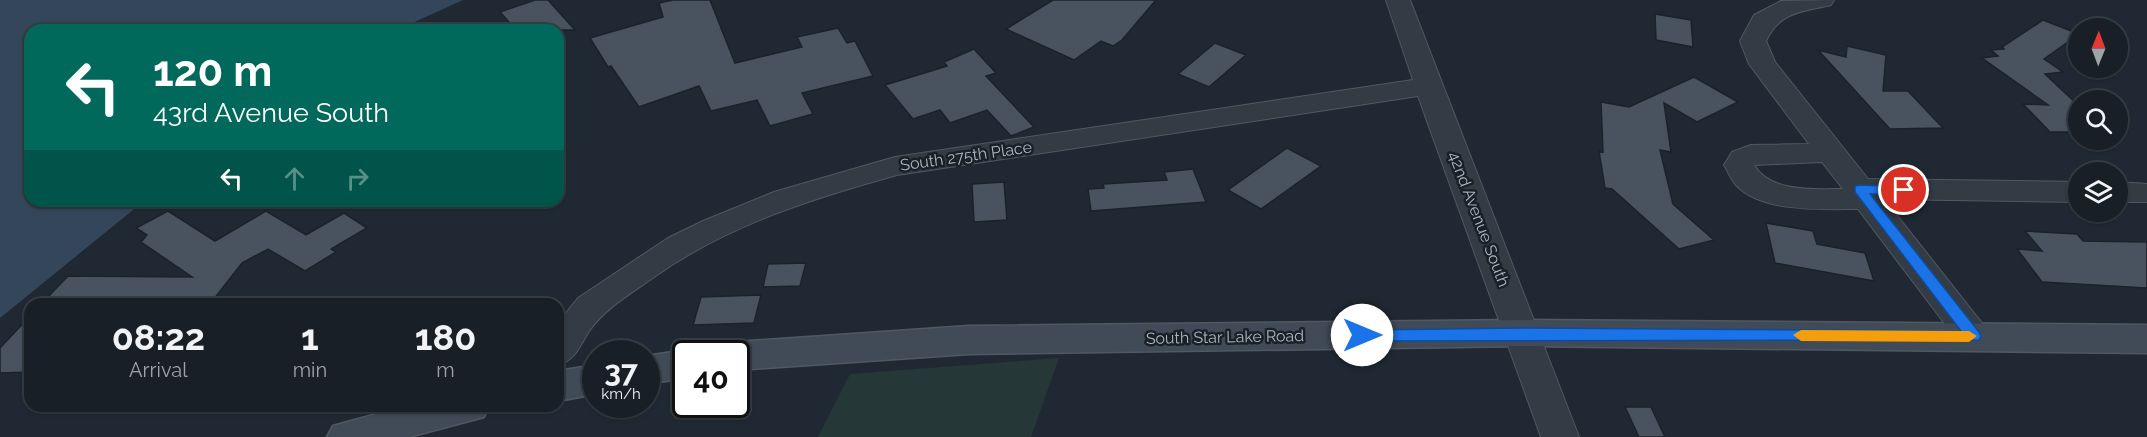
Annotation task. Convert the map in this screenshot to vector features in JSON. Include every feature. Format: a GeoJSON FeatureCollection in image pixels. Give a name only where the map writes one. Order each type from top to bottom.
{"type":"FeatureCollection","features":[{"type":"Feature","properties":{"kind":"street","name":"42nd Avenue South"},"geometry":{"type":"LineString","coordinates":[[1398,0],[1427,86],[1523,333],[1560,437]]}},
{"type":"Feature","properties":{"kind":"street"},"geometry":{"type":"LineString","coordinates":[[1822,0],[1790,6],[1763,20],[1753,41],[1762,64],[1973,336]]}},
{"type":"Feature","properties":{"kind":"street","name":"South 275th Place"},"geometry":{"type":"LineString","coordinates":[[564,343],[584,313],[630,277],[676,248],[755,210],[827,184],[895,166],[1427,86]]}},
{"type":"Feature","properties":{"kind":"street"},"geometry":{"type":"LineString","coordinates":[[1832,153],[1751,154],[1742,158],[1739,165],[1748,180],[1758,187],[1783,196],[2068,192]]}},
{"type":"Feature","properties":{"kind":"street","name":"South Star Lake Road"},"geometry":{"type":"LineString","coordinates":[[750,355],[969,340],[1523,333],[2147,339]]}},
{"type":"Feature","properties":{"kind":"street"},"geometry":{"type":"LineString","coordinates":[[564,385],[582,382]]}},
{"type":"Feature","properties":{"kind":"street"},"geometry":{"type":"LineString","coordinates":[[347,437],[446,412]]}},
{"type":"Feature","properties":{"kind":"shaded area"},"geometry":{"type":"Polygon","coordinates":[[[1059,358],[1031,437],[818,437],[850,374],[1059,358]]]}},
{"type":"Feature","properties":{"kind":"water"},"geometry":{"type":"Polygon","coordinates":[[[0,0],[463,0],[410,24],[24,24],[24,207],[137,207],[0,318],[0,0]]]}},
{"type":"Feature","properties":{"kind":"building"},"geometry":{"type":"Polygon","coordinates":[[[535,0],[548,0],[575,30],[564,30],[564,24],[511,24],[500,12],[535,0]]]}},
{"type":"Feature","properties":{"kind":"building"},"geometry":{"type":"Polygon","coordinates":[[[673,0],[710,0],[735,63],[802,47],[797,37],[838,28],[847,43],[855,41],[873,76],[802,93],[813,114],[770,126],[757,100],[711,111],[699,86],[639,107],[611,66],[608,67],[590,38],[663,17],[659,3],[673,0]]]}},
{"type":"Feature","properties":{"kind":"building"},"geometry":{"type":"Polygon","coordinates":[[[1053,0],[1156,0],[1122,40],[1113,46],[1101,41],[1074,60],[1006,29],[1053,0]]]}},
{"type":"Feature","properties":{"kind":"building"},"geometry":{"type":"Polygon","coordinates":[[[1655,14],[1691,20],[1693,47],[1656,40],[1655,14]]]}},
{"type":"Feature","properties":{"kind":"building"},"geometry":{"type":"Polygon","coordinates":[[[2043,20],[2068,30],[2068,42],[2044,59],[2063,72],[2045,74],[2068,96],[2068,132],[2050,132],[2023,104],[2048,105],[1982,58],[1998,56],[1991,50],[2004,49],[2002,47],[2043,20]]]}},
{"type":"Feature","properties":{"kind":"building"},"geometry":{"type":"Polygon","coordinates":[[[1215,43],[1246,55],[1209,87],[1178,74],[1215,43]]]}},
{"type":"Feature","properties":{"kind":"building"},"geometry":{"type":"Polygon","coordinates":[[[1847,46],[1886,55],[1883,91],[1908,91],[1943,128],[1890,129],[1818,50],[1846,57],[1847,46]]]}},
{"type":"Feature","properties":{"kind":"building"},"geometry":{"type":"Polygon","coordinates":[[[974,49],[996,73],[986,76],[1034,127],[1011,136],[987,110],[950,123],[940,110],[913,119],[885,85],[947,66],[944,62],[974,49]]]}},
{"type":"Feature","properties":{"kind":"building"},"geometry":{"type":"Polygon","coordinates":[[[1694,77],[1738,102],[1697,122],[1664,103],[1671,152],[1660,150],[1673,204],[1714,240],[1679,249],[1612,189],[1605,188],[1599,151],[1603,152],[1601,102],[1629,107],[1694,77]]]}},
{"type":"Feature","properties":{"kind":"building"},"geometry":{"type":"Polygon","coordinates":[[[1287,148],[1321,166],[1261,209],[1228,190],[1287,148]]]}},
{"type":"Feature","properties":{"kind":"building"},"geometry":{"type":"Polygon","coordinates":[[[1193,169],[1206,202],[1091,211],[1088,189],[1104,188],[1103,184],[1167,180],[1164,172],[1193,169]]]}},
{"type":"Feature","properties":{"kind":"building"},"geometry":{"type":"Polygon","coordinates":[[[1004,182],[1007,220],[974,222],[972,184],[1004,182]]]}},
{"type":"Feature","properties":{"kind":"building"},"geometry":{"type":"Polygon","coordinates":[[[168,211],[215,241],[266,211],[306,235],[344,213],[367,228],[331,249],[336,252],[305,271],[268,249],[242,263],[215,298],[47,298],[68,276],[192,277],[141,242],[147,235],[136,228],[168,211]]]}},
{"type":"Feature","properties":{"kind":"building"},"geometry":{"type":"Polygon","coordinates":[[[1766,223],[1813,231],[1817,244],[1865,253],[1874,281],[1775,263],[1766,223]]]}},
{"type":"Feature","properties":{"kind":"building"},"geometry":{"type":"Polygon","coordinates":[[[2025,231],[2077,234],[2083,241],[2147,242],[2147,288],[2042,282],[2017,249],[2042,251],[2025,231]]]}},
{"type":"Feature","properties":{"kind":"building"},"geometry":{"type":"Polygon","coordinates":[[[806,263],[800,286],[763,287],[768,264],[806,263]]]}},
{"type":"Feature","properties":{"kind":"building"},"geometry":{"type":"Polygon","coordinates":[[[761,295],[754,323],[693,325],[701,297],[761,295]]]}},
{"type":"Feature","properties":{"kind":"building"},"geometry":{"type":"Polygon","coordinates":[[[24,322],[24,372],[0,373],[0,348],[24,322]]]}},
{"type":"Feature","properties":{"kind":"building"},"geometry":{"type":"Polygon","coordinates":[[[1625,407],[1651,407],[1665,437],[1639,437],[1625,407]]]}},
{"type":"Feature","properties":{"kind":"slow traffic"},"geometry":{"type":"LineString","coordinates":[[1801,335],[1969,336]]}},
{"type":"Feature","properties":{"kind":"route"},"geometry":{"type":"LineString","coordinates":[[1362,335],[1523,333],[1973,336],[1860,189],[1904,190]]}}]}
